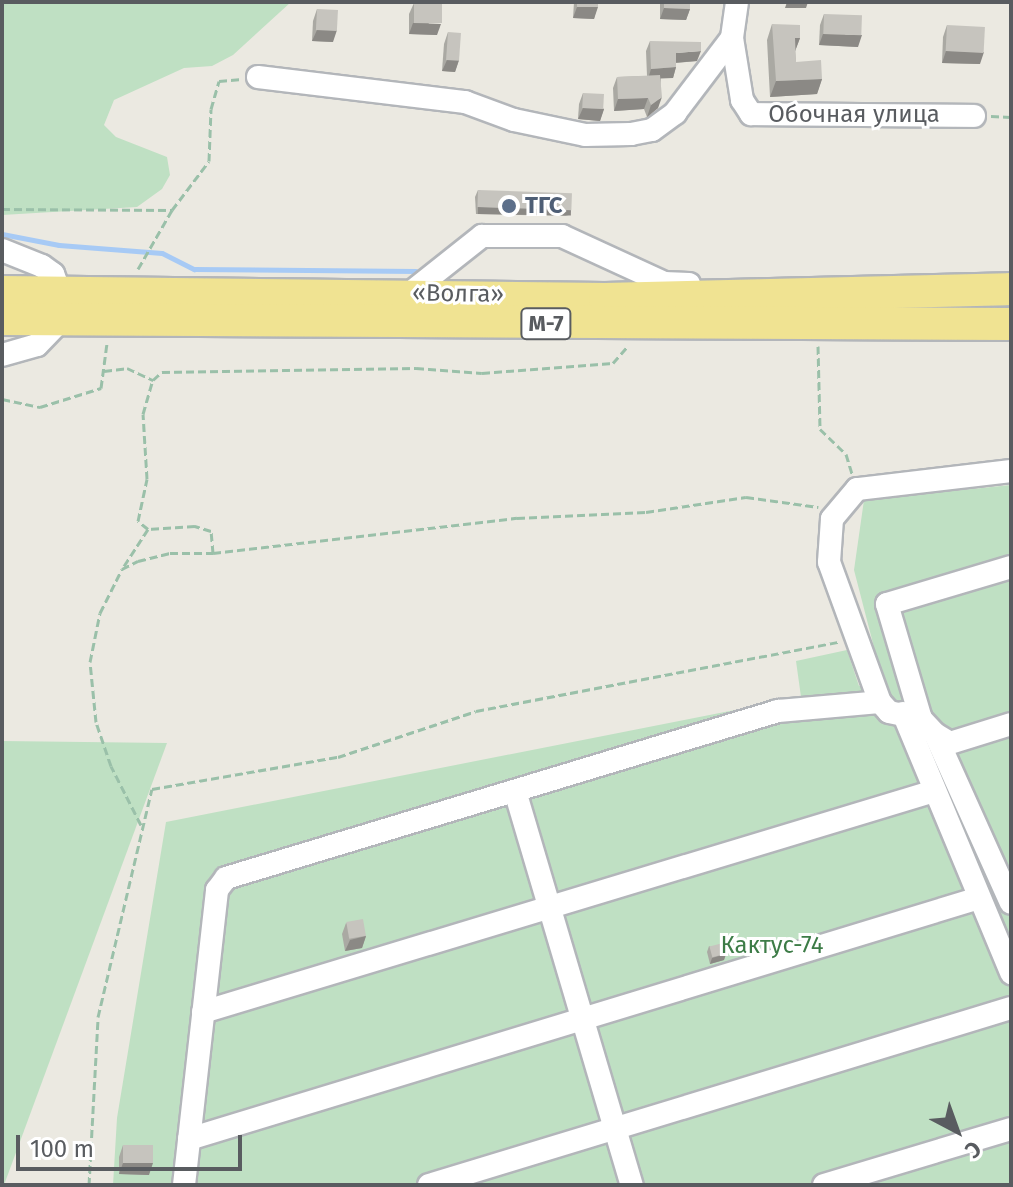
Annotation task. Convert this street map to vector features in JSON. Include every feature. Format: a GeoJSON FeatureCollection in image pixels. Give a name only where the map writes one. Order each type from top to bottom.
{"type":"FeatureCollection","features":[{"type":"Feature","properties":{"kind":"highway","name":"«Волга»"},"geometry":{"type":"LineString","coordinates":[[2,319],[121,297],[410,293],[605,299],[1011,289]]}},
{"type":"Feature","properties":{"kind":"highway","name":"«Волга»"},"geometry":{"type":"LineString","coordinates":[[2,292],[61,309],[647,325],[1011,324]]}},
{"type":"Feature","properties":{"kind":"street"},"geometry":{"type":"LineString","coordinates":[[258,77],[465,102],[556,131],[631,134],[652,130],[675,113],[732,38],[737,2]]}},
{"type":"Feature","properties":{"kind":"street","name":"Обочная улица"},"geometry":{"type":"LineString","coordinates":[[732,38],[742,100],[751,114],[974,116]]}},
{"type":"Feature","properties":{"kind":"street"},"geometry":{"type":"LineString","coordinates":[[410,293],[482,236],[562,236],[664,283],[719,285],[749,295]]}},
{"type":"Feature","properties":{"kind":"street"},"geometry":{"type":"LineString","coordinates":[[2,250],[42,266],[61,309],[37,345],[2,355]]}},
{"type":"Feature","properties":{"kind":"street"},"geometry":{"type":"LineString","coordinates":[[1011,471],[853,494],[832,519],[829,562],[880,702],[889,712],[920,722],[950,743],[1011,724]]}},
{"type":"Feature","properties":{"kind":"street"},"geometry":{"type":"LineString","coordinates":[[1011,567],[887,604],[920,722],[934,791],[1011,973]]}},
{"type":"Feature","properties":{"kind":"street"},"geometry":{"type":"LineString","coordinates":[[184,1185],[217,890],[226,878],[789,709],[880,702]]}},
{"type":"Feature","properties":{"kind":"street"},"geometry":{"type":"LineString","coordinates":[[920,722],[1006,878],[1011,903]]}},
{"type":"Feature","properties":{"kind":"street"},"geometry":{"type":"LineString","coordinates":[[515,791],[632,1185]]}},
{"type":"Feature","properties":{"kind":"street"},"geometry":{"type":"LineString","coordinates":[[203,1012],[934,791]]}},
{"type":"Feature","properties":{"kind":"street"},"geometry":{"type":"LineString","coordinates":[[189,1139],[979,898]]}},
{"type":"Feature","properties":{"kind":"street"},"geometry":{"type":"LineString","coordinates":[[429,1185],[1011,1008]]}},
{"type":"Feature","properties":{"kind":"street"},"geometry":{"type":"LineString","coordinates":[[824,1185],[1011,1129]]}},
{"type":"Feature","properties":{"kind":"path"},"geometry":{"type":"LineString","coordinates":[[121,297],[172,210],[209,161],[211,109],[219,81],[258,77]]}},
{"type":"Feature","properties":{"kind":"path"},"geometry":{"type":"LineString","coordinates":[[2,209],[172,210]]}},
{"type":"Feature","properties":{"kind":"path"},"geometry":{"type":"LineString","coordinates":[[122,569],[170,553],[213,553],[517,518],[646,512],[746,497],[808,509],[853,494],[846,454],[820,429],[817,324]]}},
{"type":"Feature","properties":{"kind":"path"},"geometry":{"type":"LineString","coordinates":[[213,553],[211,531],[195,526],[148,529],[138,521],[147,479],[143,414],[153,380],[162,372],[416,368],[482,373],[613,363],[647,325]]}},
{"type":"Feature","properties":{"kind":"path"},"geometry":{"type":"LineString","coordinates":[[2,399],[40,407],[65,402],[101,388],[107,341],[93,339]]}},
{"type":"Feature","properties":{"kind":"path"},"geometry":{"type":"LineString","coordinates":[[104,371],[127,368],[153,380]]}},
{"type":"Feature","properties":{"kind":"path"},"geometry":{"type":"LineString","coordinates":[[141,825],[111,766],[96,722],[90,662],[100,613],[122,569],[148,529]]}},
{"type":"Feature","properties":{"kind":"path"},"geometry":{"type":"LineString","coordinates":[[89,1185],[98,1017],[141,825],[152,789],[177,781],[338,757],[476,711],[859,638]]}},
{"type":"Feature","properties":{"kind":"green space"},"geometry":{"type":"Polygon","coordinates":[[[2,2],[291,2],[233,55],[212,66],[184,68],[114,100],[104,125],[116,137],[167,157],[170,175],[162,189],[137,207],[2,215],[2,2]]]}},
{"type":"Feature","properties":{"kind":"green space","name":"Кактус-74"},"geometry":{"type":"Polygon","coordinates":[[[1011,485],[1011,1185],[113,1185],[117,1118],[166,822],[801,697],[796,661],[847,650],[859,686],[883,682],[854,570],[864,500],[1011,485]]]}},
{"type":"Feature","properties":{"kind":"green space"},"geometry":{"type":"Polygon","coordinates":[[[2,741],[167,743],[4,1185],[2,1185],[2,741]]]}},
{"type":"Feature","properties":{"kind":"building"},"geometry":{"type":"Polygon","coordinates":[[[577,2],[598,2],[598,7],[577,7],[577,2]]]}},
{"type":"Feature","properties":{"kind":"building"},"geometry":{"type":"Polygon","coordinates":[[[664,2],[690,2],[690,9],[664,8],[664,2]]]}},
{"type":"Feature","properties":{"kind":"building"},"geometry":{"type":"Polygon","coordinates":[[[414,3],[442,3],[442,23],[414,23],[414,3]]]}},
{"type":"Feature","properties":{"kind":"building"},"geometry":{"type":"Polygon","coordinates":[[[317,9],[338,10],[337,31],[316,30],[317,9]]]}},
{"type":"Feature","properties":{"kind":"building"},"geometry":{"type":"Polygon","coordinates":[[[824,14],[862,15],[861,35],[823,34],[824,14]]]}},
{"type":"Feature","properties":{"kind":"building"},"geometry":{"type":"Polygon","coordinates":[[[772,24],[800,25],[800,38],[795,38],[796,62],[821,60],[822,79],[776,81],[772,24]]]}},
{"type":"Feature","properties":{"kind":"building"},"geometry":{"type":"Polygon","coordinates":[[[947,25],[985,27],[984,53],[946,51],[947,25]]]}},
{"type":"Feature","properties":{"kind":"building"},"geometry":{"type":"Polygon","coordinates":[[[448,32],[461,33],[459,61],[446,60],[448,32]]]}},
{"type":"Feature","properties":{"kind":"building"},"geometry":{"type":"Polygon","coordinates":[[[650,41],[701,42],[701,51],[676,53],[676,67],[651,69],[650,41]]]}},
{"type":"Feature","properties":{"kind":"building"},"geometry":{"type":"Polygon","coordinates":[[[660,75],[662,97],[651,105],[648,98],[618,99],[617,77],[660,75]]]}},
{"type":"Feature","properties":{"kind":"building"},"geometry":{"type":"Polygon","coordinates":[[[583,93],[604,94],[603,109],[582,108],[583,93]]]}},
{"type":"Feature","properties":{"kind":"building"},"geometry":{"type":"Polygon","coordinates":[[[478,190],[572,193],[571,210],[477,207],[478,190]]]}},
{"type":"Feature","properties":{"kind":"building"},"geometry":{"type":"Polygon","coordinates":[[[363,919],[366,936],[349,939],[346,922],[363,919]]]}},
{"type":"Feature","properties":{"kind":"building"},"geometry":{"type":"Polygon","coordinates":[[[723,943],[726,954],[712,957],[709,947],[723,943]]]}},
{"type":"Feature","properties":{"kind":"building"},"geometry":{"type":"Polygon","coordinates":[[[123,1145],[153,1145],[153,1163],[123,1163],[123,1145]]]}},
{"type":"Feature","properties":{"kind":"waterway"},"geometry":{"type":"LineString","coordinates":[[2,234],[59,245],[162,253],[194,269],[416,271]]}},
{"type":"Feature","properties":{"kind":"place","name":"ТГС"},"geometry":{"type":"Point","coordinates":[509,206]}}]}
